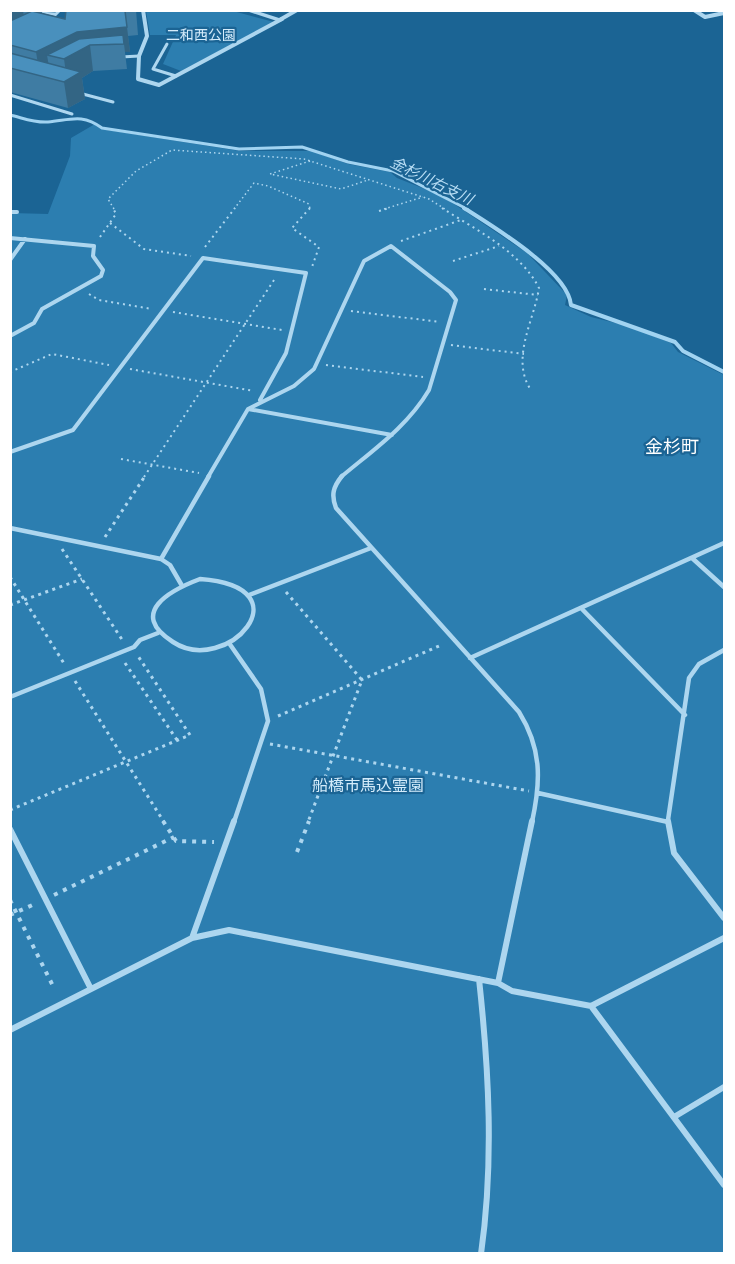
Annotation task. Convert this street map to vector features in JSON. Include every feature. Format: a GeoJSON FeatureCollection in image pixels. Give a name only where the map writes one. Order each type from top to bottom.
{"type":"FeatureCollection","features":[{"type":"Feature","properties":{"kind":"street"},"geometry":{"type":"LineString","coordinates":[[143,10],[147,36],[139,56],[138,79],[159,85],[298,10]]}},
{"type":"Feature","properties":{"kind":"street"},"geometry":{"type":"LineString","coordinates":[[246,10],[282,19]]}},
{"type":"Feature","properties":{"kind":"street"},"geometry":{"type":"LineString","coordinates":[[694,10],[705,17],[724,13]]}},
{"type":"Feature","properties":{"kind":"lane"},"geometry":{"type":"LineString","coordinates":[[48,21],[60,10]]}},
{"type":"Feature","properties":{"kind":"lane"},"geometry":{"type":"LineString","coordinates":[[33,13],[55,14]]}},
{"type":"Feature","properties":{"kind":"lane"},"geometry":{"type":"LineString","coordinates":[[167,44],[153,69],[176,76]]}},
{"type":"Feature","properties":{"kind":"lane"},"geometry":{"type":"LineString","coordinates":[[111,58],[139,56]]}},
{"type":"Feature","properties":{"kind":"lane"},"geometry":{"type":"LineString","coordinates":[[72,91],[113,102]]}},
{"type":"Feature","properties":{"kind":"lane"},"geometry":{"type":"LineString","coordinates":[[10,95],[72,114]]}},
{"type":"Feature","properties":{"kind":"lane"},"geometry":{"type":"LineString","coordinates":[[10,212],[17,212]]}},
{"type":"Feature","properties":{"kind":"lane"},"geometry":{"type":"LineString","coordinates":[[10,238],[94,246],[93,256],[103,270],[82,290],[42,309],[34,323],[10,336]]}},
{"type":"Feature","properties":{"kind":"lane"},"geometry":{"type":"LineString","coordinates":[[10,260],[25,239]]}},
{"type":"Feature","properties":{"kind":"lane"},"geometry":{"type":"LineString","coordinates":[[161,559],[248,409],[294,386],[314,369],[364,261],[391,246],[455,297],[450,323],[423,403],[392,435],[341,477],[332,497],[336,508],[519,712],[536,742],[540,765],[538,793],[498,983]]}},
{"type":"Feature","properties":{"kind":"lane"},"geometry":{"type":"LineString","coordinates":[[10,452],[73,430],[203,258],[306,273],[286,353],[259,402]]}},
{"type":"Feature","properties":{"kind":"lane"},"geometry":{"type":"LineString","coordinates":[[248,409],[392,435]]}},
{"type":"Feature","properties":{"kind":"lane"},"geometry":{"type":"LineString","coordinates":[[10,528],[161,559],[170,565],[181,584]]}},
{"type":"Feature","properties":{"kind":"lane"},"geometry":{"type":"LineString","coordinates":[[470,658],[724,543]]}},
{"type":"Feature","properties":{"kind":"lane"},"geometry":{"type":"LineString","coordinates":[[249,595],[371,548]]}},
{"type":"Feature","properties":{"kind":"lane"},"geometry":{"type":"LineString","coordinates":[[692,558],[724,587]]}},
{"type":"Feature","properties":{"kind":"lane"},"geometry":{"type":"LineString","coordinates":[[200,579],[219,580],[236,585],[249,595],[254,605],[254,615],[250,626],[229,643],[206,649],[182,647],[158,633],[153,620],[156,606],[165,593],[181,584],[200,579]]}},
{"type":"Feature","properties":{"kind":"lane"},"geometry":{"type":"LineString","coordinates":[[581,608],[685,715]]}},
{"type":"Feature","properties":{"kind":"lane"},"geometry":{"type":"LineString","coordinates":[[10,697],[131,649],[140,640],[158,633]]}},
{"type":"Feature","properties":{"kind":"lane"},"geometry":{"type":"LineString","coordinates":[[192,938],[268,721],[268,707],[261,688],[229,643]]}},
{"type":"Feature","properties":{"kind":"lane"},"geometry":{"type":"LineString","coordinates":[[724,650],[693,668],[689,678],[668,820],[674,853],[724,918]]}},
{"type":"Feature","properties":{"kind":"lane"},"geometry":{"type":"LineString","coordinates":[[538,793],[668,820]]}},
{"type":"Feature","properties":{"kind":"lane"},"geometry":{"type":"LineString","coordinates":[[10,829],[91,988]]}},
{"type":"Feature","properties":{"kind":"lane"},"geometry":{"type":"LineString","coordinates":[[10,1029],[192,938],[230,930],[479,979],[498,983],[512,991],[591,1006],[724,938]]}},
{"type":"Feature","properties":{"kind":"lane"},"geometry":{"type":"LineString","coordinates":[[479,979],[490,1096],[488,1215],[481,1254]]}},
{"type":"Feature","properties":{"kind":"lane"},"geometry":{"type":"LineString","coordinates":[[591,1006],[724,1185]]}},
{"type":"Feature","properties":{"kind":"lane"},"geometry":{"type":"LineString","coordinates":[[674,1117],[724,1087]]}},
{"type":"Feature","properties":{"kind":"path"},"geometry":{"type":"LineString","coordinates":[[94,246],[116,214],[108,199],[136,171],[172,150],[312,161],[425,197],[513,255],[534,278],[539,288],[521,374],[523,381],[531,390]]}},
{"type":"Feature","properties":{"kind":"path"},"geometry":{"type":"LineString","coordinates":[[312,161],[270,174],[341,189],[369,179]]}},
{"type":"Feature","properties":{"kind":"path"},"geometry":{"type":"LineString","coordinates":[[110,223],[144,249],[203,258],[202,251],[254,183],[268,186],[309,204],[310,209],[292,228],[319,247],[315,263],[306,273]]}},
{"type":"Feature","properties":{"kind":"path"},"geometry":{"type":"LineString","coordinates":[[379,211],[425,197]]}},
{"type":"Feature","properties":{"kind":"path"},"geometry":{"type":"LineString","coordinates":[[391,246],[461,220]]}},
{"type":"Feature","properties":{"kind":"path"},"geometry":{"type":"LineString","coordinates":[[453,261],[499,246]]}},
{"type":"Feature","properties":{"kind":"path"},"geometry":{"type":"LineString","coordinates":[[99,546],[281,269]]}},
{"type":"Feature","properties":{"kind":"path"},"geometry":{"type":"LineString","coordinates":[[82,290],[99,300],[291,332]]}},
{"type":"Feature","properties":{"kind":"path"},"geometry":{"type":"LineString","coordinates":[[484,290],[538,295]]}},
{"type":"Feature","properties":{"kind":"path"},"geometry":{"type":"LineString","coordinates":[[349,311],[450,323]]}},
{"type":"Feature","properties":{"kind":"path"},"geometry":{"type":"LineString","coordinates":[[443,344],[524,354]]}},
{"type":"Feature","properties":{"kind":"path"},"geometry":{"type":"LineString","coordinates":[[10,372],[52,354],[264,392]]}},
{"type":"Feature","properties":{"kind":"path"},"geometry":{"type":"LineString","coordinates":[[326,365],[433,378]]}},
{"type":"Feature","properties":{"kind":"path"},"geometry":{"type":"LineString","coordinates":[[121,459],[210,475]]}},
{"type":"Feature","properties":{"kind":"path"},"geometry":{"type":"LineString","coordinates":[[10,810],[190,735],[54,537]]}},
{"type":"Feature","properties":{"kind":"path"},"geometry":{"type":"LineString","coordinates":[[10,577],[176,841],[227,843]]}},
{"type":"Feature","properties":{"kind":"path"},"geometry":{"type":"LineString","coordinates":[[10,605],[82,579]]}},
{"type":"Feature","properties":{"kind":"path"},"geometry":{"type":"LineString","coordinates":[[279,583],[362,680]]}},
{"type":"Feature","properties":{"kind":"path"},"geometry":{"type":"LineString","coordinates":[[268,721],[439,646]]}},
{"type":"Feature","properties":{"kind":"path"},"geometry":{"type":"LineString","coordinates":[[119,654],[177,740]]}},
{"type":"Feature","properties":{"kind":"path"},"geometry":{"type":"LineString","coordinates":[[297,852],[362,680]]}},
{"type":"Feature","properties":{"kind":"path"},"geometry":{"type":"LineString","coordinates":[[262,742],[538,793]]}},
{"type":"Feature","properties":{"kind":"path"},"geometry":{"type":"LineString","coordinates":[[10,915],[174,837]]}},
{"type":"Feature","properties":{"kind":"path"},"geometry":{"type":"LineString","coordinates":[[10,900],[53,986]]}},
{"type":"Feature","properties":{"kind":"green space","name":"二和西公園"},"geometry":{"type":"Polygon","coordinates":[[[146,11],[233,11],[274,22],[181,71],[163,64],[176,35],[150,35],[146,11]]]}},
{"type":"Feature","properties":{"kind":"green space","name":"船橋市馬込霊園"},"geometry":{"type":"Polygon","coordinates":[[[95,124],[101,129],[240,151],[312,151],[348,164],[390,172],[397,178],[435,193],[454,204],[527,253],[567,295],[565,305],[591,317],[628,326],[671,343],[678,352],[724,375],[724,1253],[11,1254],[11,213],[48,214],[70,156],[71,138],[95,124]]]}},
{"type":"Feature","properties":{"kind":"building"},"geometry":{"type":"Polygon","coordinates":[[[66,10],[134,10],[125,11],[127,27],[77,32],[36,52],[10,45],[10,21],[32,11],[65,19],[66,10]]]}},
{"type":"Feature","properties":{"kind":"building"},"geometry":{"type":"Polygon","coordinates":[[[123,35],[124,44],[90,45],[64,59],[47,55],[79,39],[123,35]]]}},
{"type":"Feature","properties":{"kind":"building"},"geometry":{"type":"Polygon","coordinates":[[[10,53],[81,72],[64,82],[10,68],[10,53]]]}},
{"type":"Feature","properties":{"kind":"waterway","name":"金杉川右支川"},"geometry":{"type":"LineString","coordinates":[[10,115],[43,122],[82,119],[102,128],[239,149],[302,147],[348,162],[393,171],[467,209]]}},
{"type":"Feature","properties":{"kind":"waterway","name":"金杉川右支川"},"geometry":{"type":"LineString","coordinates":[[464,208],[527,250],[543,264],[567,292],[571,305],[675,342],[683,351],[724,372]]}},
{"type":"Feature","properties":{"kind":"district","name":"金杉町"},"geometry":{"type":"Point","coordinates":[672,446]}}]}
